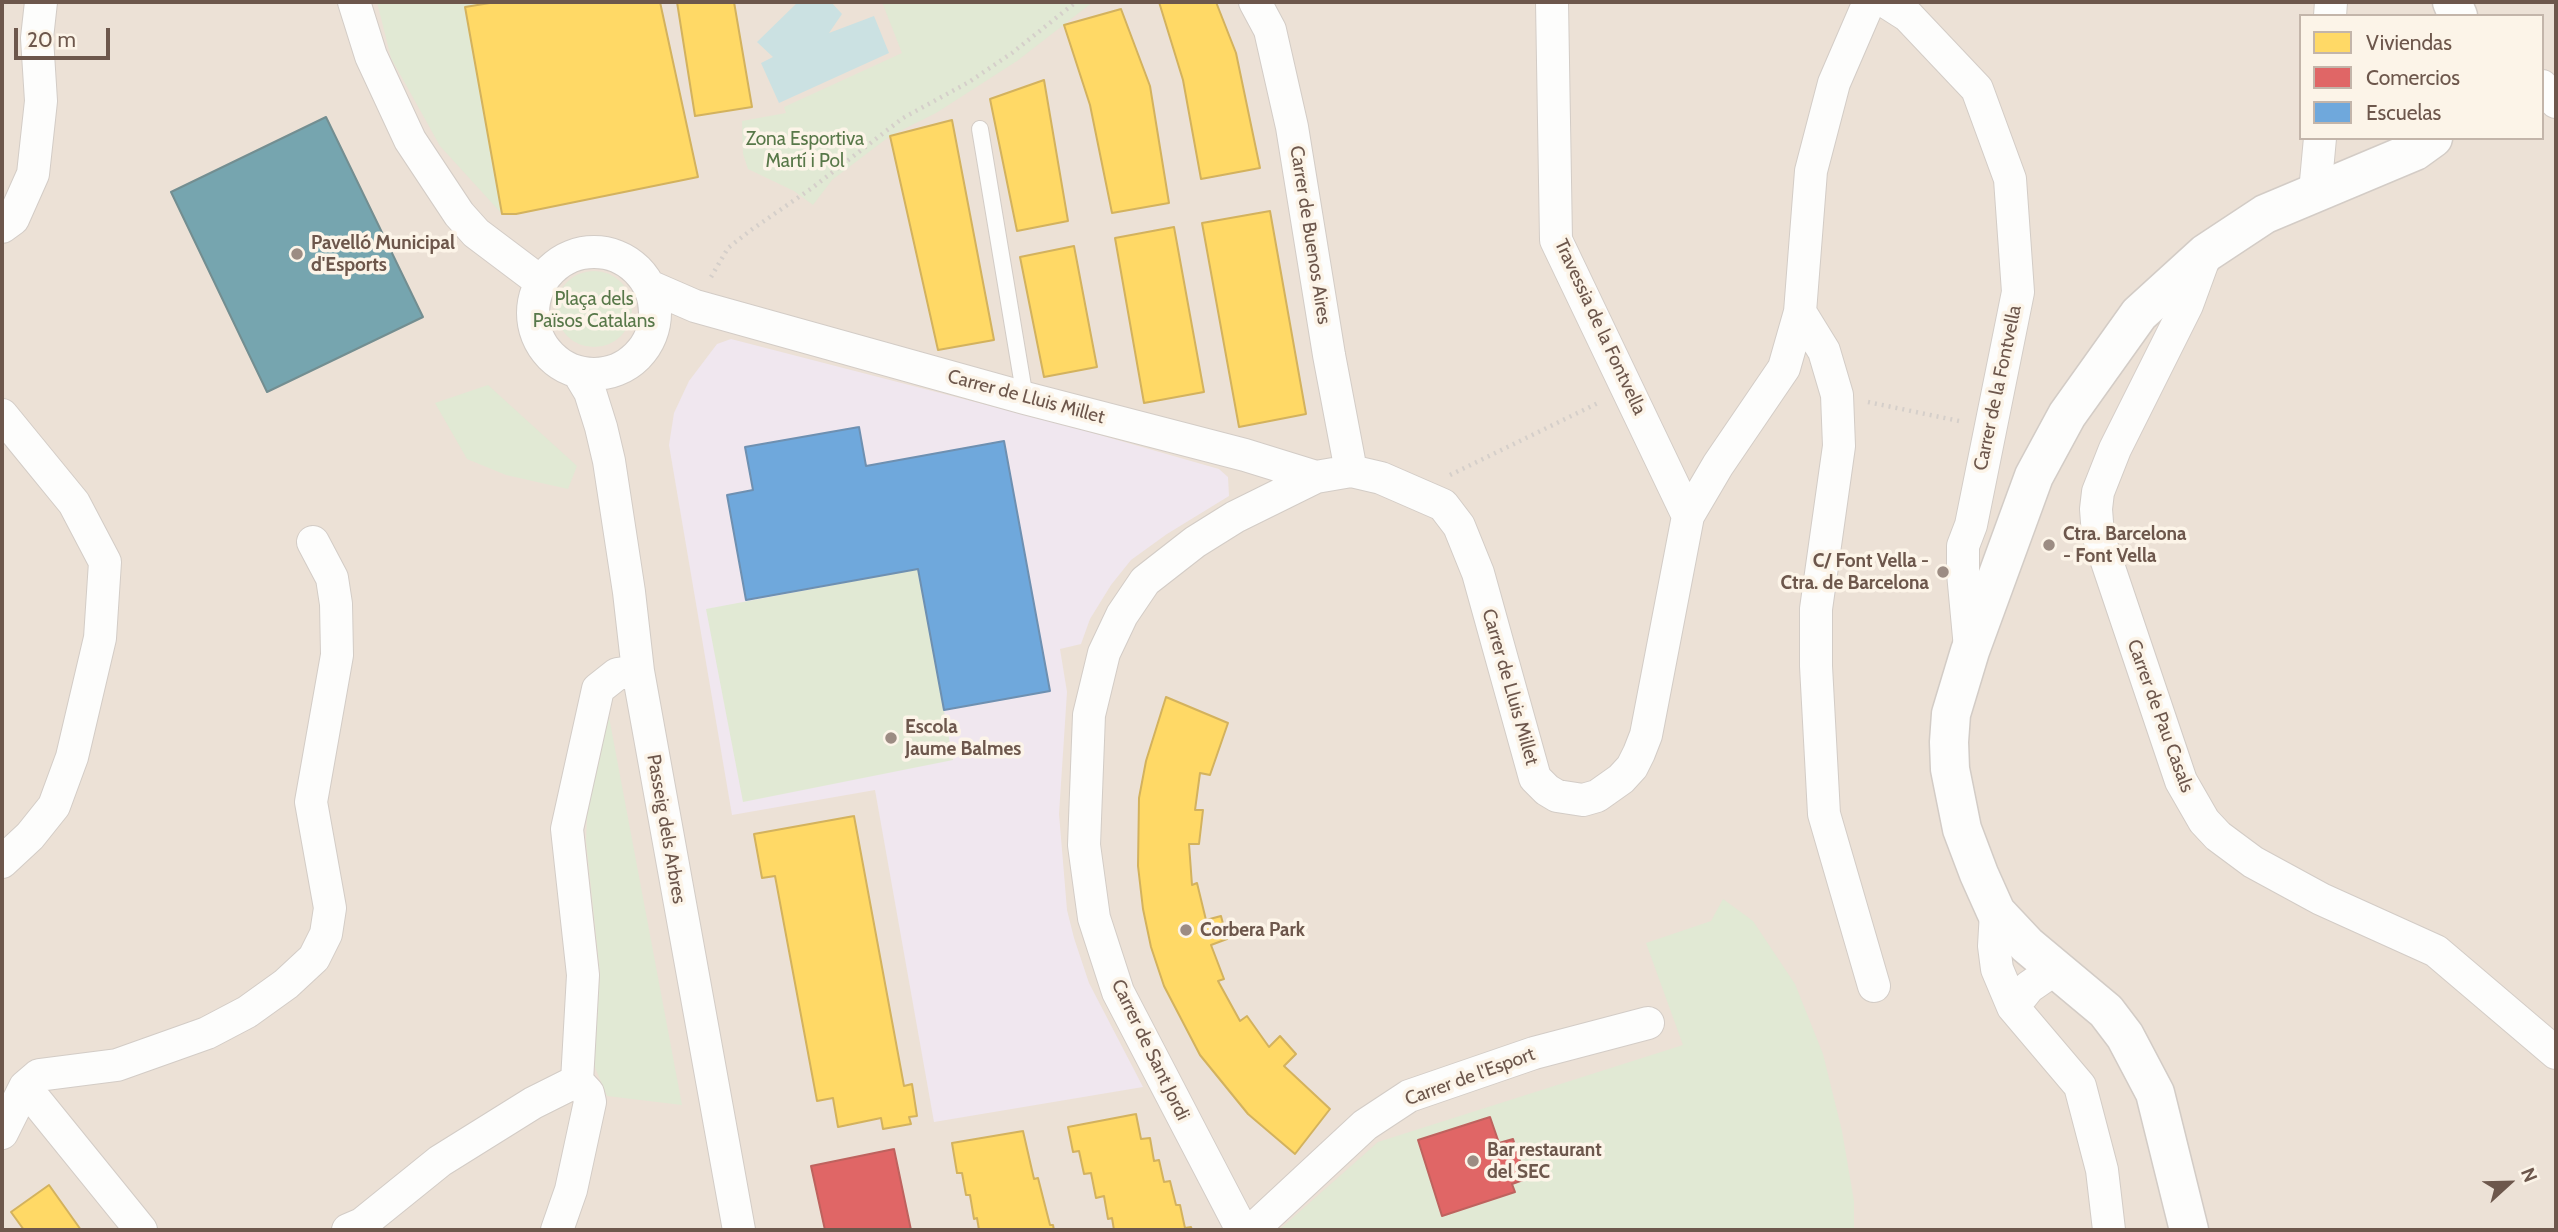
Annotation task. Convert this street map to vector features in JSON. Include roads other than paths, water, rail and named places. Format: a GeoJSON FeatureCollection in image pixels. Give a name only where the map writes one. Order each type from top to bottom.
{"type":"FeatureCollection","features":[{"type":"Feature","properties":{"kind":"street"},"geometry":{"type":"LineString","coordinates":[[2,227],[13,219],[33,174],[41,101],[37,38],[41,2]]}},
{"type":"Feature","properties":{"kind":"street"},"geometry":{"type":"LineString","coordinates":[[354,2],[371,56],[410,140],[459,214],[476,233],[541,282]]}},
{"type":"Feature","properties":{"kind":"street","name":"Carrer de Buenos Aires"},"geometry":{"type":"LineString","coordinates":[[1255,2],[1270,30],[1292,127],[1351,471]]}},
{"type":"Feature","properties":{"kind":"street","name":"Travessia de la Fontvella"},"geometry":{"type":"LineString","coordinates":[[1552,2],[1556,240],[1688,516]]}},
{"type":"Feature","properties":{"kind":"street","name":"Carrer de Lluis Millet"},"geometry":{"type":"LineString","coordinates":[[649,286],[695,306],[1025,398],[1245,455],[1316,477],[1351,471],[1381,478],[1443,505],[1458,526],[1469,550],[1535,778],[1557,796],[1583,800],[1597,796],[1621,779],[1632,767],[1646,735],[1688,516],[1784,368],[1800,312],[1811,171],[1834,83],[1869,2]]}},
{"type":"Feature","properties":{"kind":"street","name":"Carrer de la Fontvella"},"geometry":{"type":"LineString","coordinates":[[1886,2],[1908,16],[1977,89],[2010,179],[2018,292],[1971,525],[1963,546],[1970,651]]}},
{"type":"Feature","properties":{"kind":"street"},"geometry":{"type":"LineString","coordinates":[[2454,2],[2472,14]]}},
{"type":"Feature","properties":{"kind":"street"},"geometry":{"type":"LineString","coordinates":[[2544,88],[2556,102]]}},
{"type":"Feature","properties":{"kind":"street"},"geometry":{"type":"LineString","coordinates":[[2315,192],[2320,140]]}},
{"type":"Feature","properties":{"kind":"street"},"geometry":{"type":"LineString","coordinates":[[2189,1230],[2155,1093],[2125,1036],[2106,1011],[2027,945],[1996,912],[1966,841],[1950,769],[1951,714],[1970,651],[2034,476],[2067,415],[2139,314],[2206,253],[2265,215],[2415,151],[2431,140]]}},
{"type":"Feature","properties":{"kind":"street"},"geometry":{"type":"LineString","coordinates":[[589,251],[604,252],[631,264],[642,274],[649,286],[654,299],[654,326],[642,351],[621,368],[600,373],[578,372],[555,360],[538,338],[533,310],[535,296],[541,282],[561,261],[589,251]]}},
{"type":"Feature","properties":{"kind":"street","name":"Carrer de Pau Casals"},"geometry":{"type":"LineString","coordinates":[[2206,253],[2187,305],[2115,449],[2098,492],[2096,509],[2098,535],[2181,781],[2204,821],[2218,836],[2253,862],[2321,899],[2436,951],[2556,1053]]}},
{"type":"Feature","properties":{"kind":"street"},"geometry":{"type":"LineString","coordinates":[[1800,312],[1824,351],[1837,395],[1839,446],[1816,609],[1816,666],[1824,814],[1874,986]]}},
{"type":"Feature","properties":{"kind":"street","name":"Passeig dels Arbres"},"geometry":{"type":"LineString","coordinates":[[601,427],[621,368]]}},
{"type":"Feature","properties":{"kind":"street","name":"Passeig dels Arbres"},"geometry":{"type":"LineString","coordinates":[[578,372],[590,392],[601,427],[629,592],[638,671],[739,1230]]}},
{"type":"Feature","properties":{"kind":"street"},"geometry":{"type":"LineString","coordinates":[[2,415],[74,503],[105,562],[100,638],[72,757],[54,806],[30,836],[2,862]]}},
{"type":"Feature","properties":{"kind":"street"},"geometry":{"type":"LineString","coordinates":[[1245,455],[1250,469],[1251,508]]}},
{"type":"Feature","properties":{"kind":"street","name":"Carrer de Sant Jordi"},"geometry":{"type":"LineString","coordinates":[[1242,1230],[1118,992],[1094,918],[1084,845],[1089,715],[1104,653],[1122,615],[1146,581],[1195,542],[1251,508],[1316,477]]}},
{"type":"Feature","properties":{"kind":"street"},"geometry":{"type":"LineString","coordinates":[[1971,525],[1987,546],[2004,557]]}},
{"type":"Feature","properties":{"kind":"street"},"geometry":{"type":"LineString","coordinates":[[2,1133],[25,1087],[39,1075],[117,1065],[207,1034],[247,1012],[286,984],[314,958],[326,934],[330,908],[311,802],[337,655],[336,604],[331,578],[313,542]]}},
{"type":"Feature","properties":{"kind":"street"},"geometry":{"type":"LineString","coordinates":[[557,1230],[571,1190],[589,1111],[588,1093],[577,1081],[583,975],[567,829],[598,689],[617,674],[638,671]]}},
{"type":"Feature","properties":{"kind":"street"},"geometry":{"type":"LineString","coordinates":[[1996,912],[1994,946],[1997,969],[2013,1007],[2080,1086],[2102,1170],[2109,1230]]}},
{"type":"Feature","properties":{"kind":"street"},"geometry":{"type":"LineString","coordinates":[[2013,1007],[2029,987],[2055,969]]}},
{"type":"Feature","properties":{"kind":"street","name":"Carrer de l'Esport"},"geometry":{"type":"LineString","coordinates":[[1252,1230],[1365,1125],[1409,1096],[1534,1054],[1648,1023]]}},
{"type":"Feature","properties":{"kind":"street"},"geometry":{"type":"LineString","coordinates":[[348,1230],[362,1224],[440,1161],[533,1103],[577,1081]]}},
{"type":"Feature","properties":{"kind":"street"},"geometry":{"type":"LineString","coordinates":[[25,1087],[141,1230]]}},
{"type":"Feature","properties":{"kind":"lane"},"geometry":{"type":"LineString","coordinates":[[980,129],[1025,398]]}},
{"type":"Feature","properties":{"kind":"place","name":"Pavelló Municipal d'Esports"},"geometry":{"type":"Point","coordinates":[297,254]}},
{"type":"Feature","properties":{"kind":"place","name":"Ctra. Barcelona - Font Vella"},"geometry":{"type":"Point","coordinates":[2049,545]}},
{"type":"Feature","properties":{"kind":"place","name":"C/ Font Vella - Ctra. de Barcelona"},"geometry":{"type":"Point","coordinates":[1943,572]}},
{"type":"Feature","properties":{"kind":"place","name":"Escola Jaume Balmes"},"geometry":{"type":"Point","coordinates":[891,738]}},
{"type":"Feature","properties":{"kind":"place","name":"Corbera Park"},"geometry":{"type":"Point","coordinates":[1186,930]}},
{"type":"Feature","properties":{"kind":"place","name":"Bar restaurant del SEC"},"geometry":{"type":"Point","coordinates":[1473,1161]}},
{"type":"Feature","properties":{"kind":"park label","name":"Zona Esportiva Martí i Pol"},"geometry":{"type":"Point","coordinates":[805,150]}},
{"type":"Feature","properties":{"kind":"park label","name":"Plaça dels Països Catalans"},"geometry":{"type":"Point","coordinates":[594,310]}}]}
